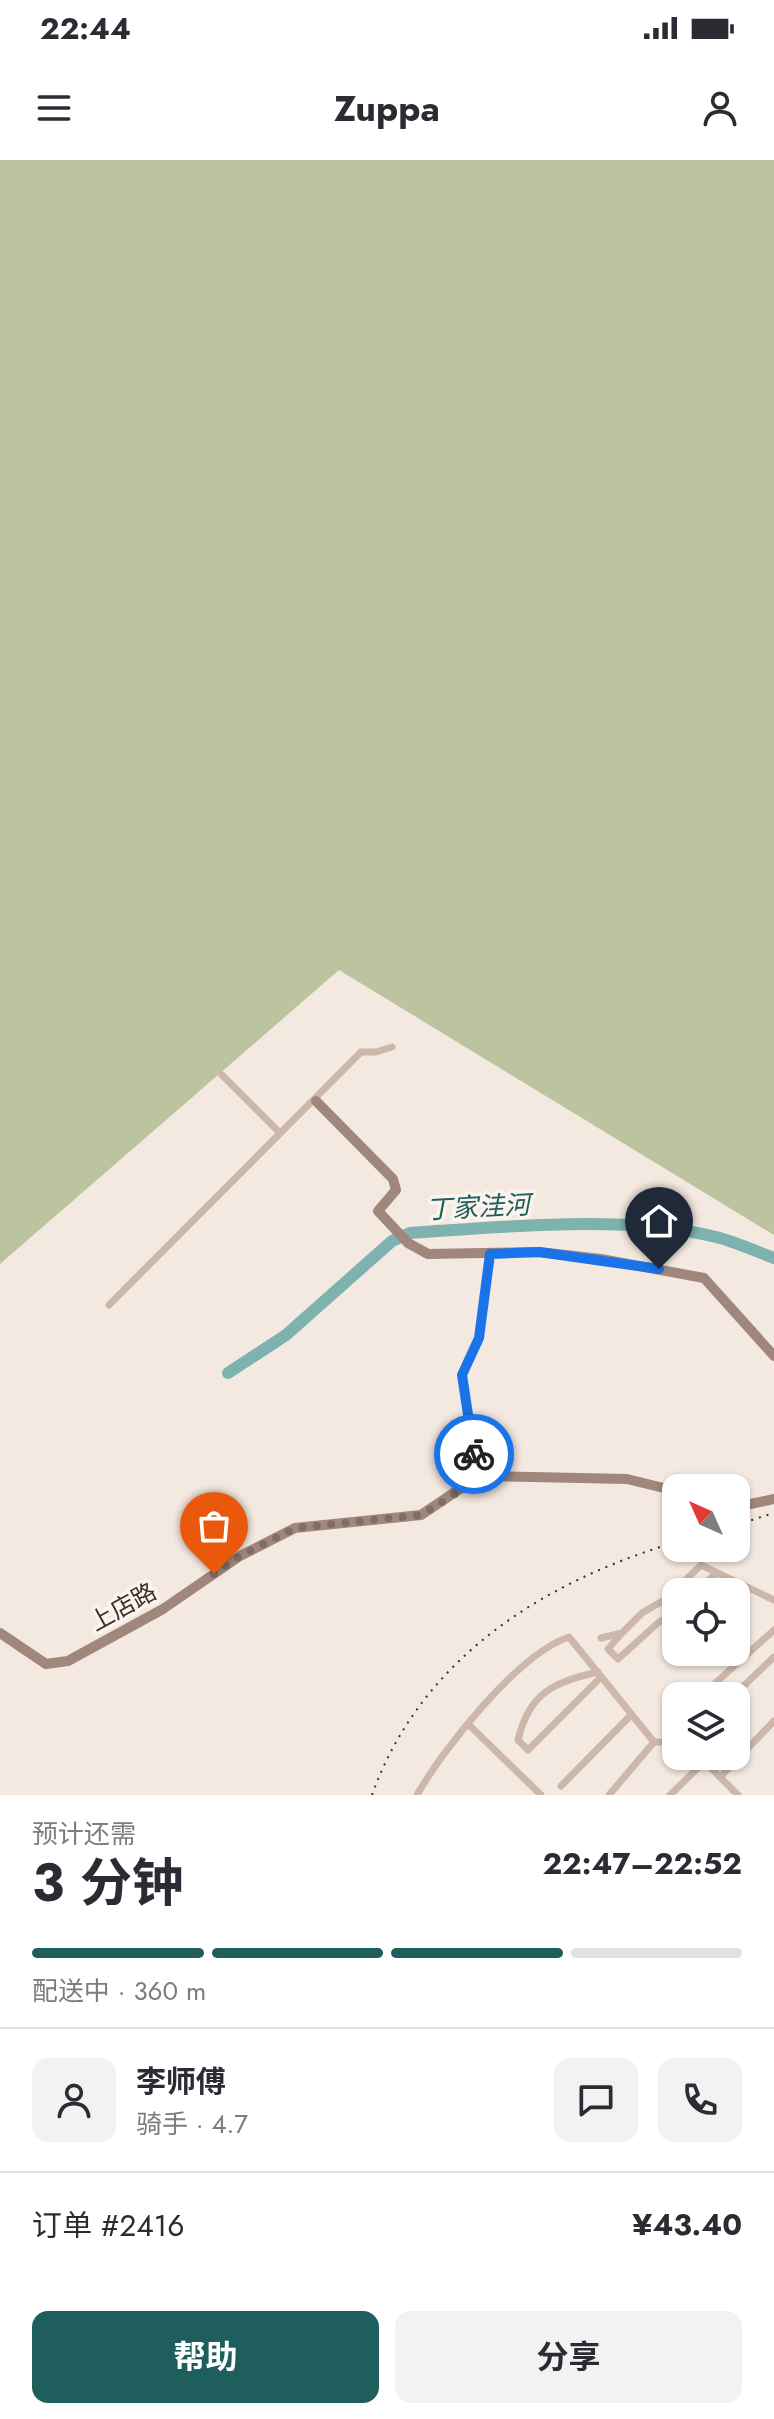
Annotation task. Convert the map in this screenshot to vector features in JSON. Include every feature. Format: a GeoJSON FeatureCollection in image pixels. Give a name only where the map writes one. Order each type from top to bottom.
{"type":"FeatureCollection","features":[{"type":"Feature","properties":{"kind":"street"},"geometry":{"type":"LineString","coordinates":[[109,1305],[279,1132],[316,1101],[317,1096],[361,1052],[392,1047]]}},
{"type":"Feature","properties":{"kind":"street"},"geometry":{"type":"LineString","coordinates":[[222,1075],[279,1132]]}},
{"type":"Feature","properties":{"kind":"street"},"geometry":{"type":"LineString","coordinates":[[316,1101],[393,1179],[396,1190],[378,1211],[408,1243],[428,1254],[539,1252],[601,1259],[704,1278],[774,1356]]}},
{"type":"Feature","properties":{"kind":"street"},"geometry":{"type":"LineString","coordinates":[[479,1479],[462,1375],[479,1338],[490,1254]]}},
{"type":"Feature","properties":{"kind":"street","name":"上店路"},"geometry":{"type":"LineString","coordinates":[[0,1633],[46,1664],[68,1661],[163,1609],[240,1556],[295,1528],[421,1515],[479,1479],[507,1475],[627,1479],[662,1488]]}},
{"type":"Feature","properties":{"kind":"street"},"geometry":{"type":"LineString","coordinates":[[750,1504],[774,1499]]}},
{"type":"Feature","properties":{"kind":"street"},"geometry":{"type":"LineString","coordinates":[[662,1623],[618,1659],[608,1649],[622,1633],[701,1565],[726,1578]]}},
{"type":"Feature","properties":{"kind":"street"},"geometry":{"type":"LineString","coordinates":[[711,1578],[716,1573]]}},
{"type":"Feature","properties":{"kind":"street"},"geometry":{"type":"LineString","coordinates":[[750,1589],[774,1600]]}},
{"type":"Feature","properties":{"kind":"street"},"geometry":{"type":"LineString","coordinates":[[716,1682],[774,1630]]}},
{"type":"Feature","properties":{"kind":"street"},"geometry":{"type":"LineString","coordinates":[[601,1638],[622,1633]]}},
{"type":"Feature","properties":{"kind":"street"},"geometry":{"type":"LineString","coordinates":[[417,1795],[432,1768],[492,1696],[539,1655],[564,1638],[576,1642],[630,1716],[654,1742],[662,1742]]}},
{"type":"Feature","properties":{"kind":"street"},"geometry":{"type":"LineString","coordinates":[[748,1682],[774,1657]]}},
{"type":"Feature","properties":{"kind":"street"},"geometry":{"type":"LineString","coordinates":[[599,1674],[528,1750],[518,1740],[522,1725],[539,1696],[560,1682],[599,1674]]}},
{"type":"Feature","properties":{"kind":"street"},"geometry":{"type":"LineString","coordinates":[[561,1786],[630,1716]]}},
{"type":"Feature","properties":{"kind":"street"},"geometry":{"type":"LineString","coordinates":[[720,1777],[774,1721]]}},
{"type":"Feature","properties":{"kind":"street"},"geometry":{"type":"LineString","coordinates":[[469,1725],[541,1795]]}},
{"type":"Feature","properties":{"kind":"street"},"geometry":{"type":"LineString","coordinates":[[609,1795],[654,1742]]}},
{"type":"Feature","properties":{"kind":"street"},"geometry":{"type":"LineString","coordinates":[[670,1795],[692,1770]]}},
{"type":"Feature","properties":{"kind":"street"},"geometry":{"type":"LineString","coordinates":[[713,1770],[738,1795]]}},
{"type":"Feature","properties":{"kind":"green space"},"geometry":{"type":"Polygon","coordinates":[[[0,160],[774,160],[774,1235],[339,970],[0,1264],[0,160]]]}},
{"type":"Feature","properties":{"kind":"waterway","name":"丁家洼河"},"geometry":{"type":"LineString","coordinates":[[228,1373],[286,1335],[392,1241],[410,1233],[564,1224],[644,1226],[716,1237],[774,1258]]}},
{"type":"Feature","properties":{"kind":"railway"},"geometry":{"type":"LineString","coordinates":[[750,1521],[774,1513]]}},
{"type":"Feature","properties":{"kind":"railway"},"geometry":{"type":"LineString","coordinates":[[372,1795],[394,1746],[421,1703],[455,1665],[492,1632],[579,1579],[662,1547]]}},
{"type":"Feature","properties":{"kind":"way so far"},"geometry":{"type":"LineString","coordinates":[[214,1574],[240,1556],[295,1528],[421,1515],[479,1479],[474,1454]]}},
{"type":"Feature","properties":{"kind":"route"},"geometry":{"type":"LineString","coordinates":[[474,1454],[462,1375],[479,1338],[487,1297],[490,1254],[539,1252],[659,1269]]}}]}
